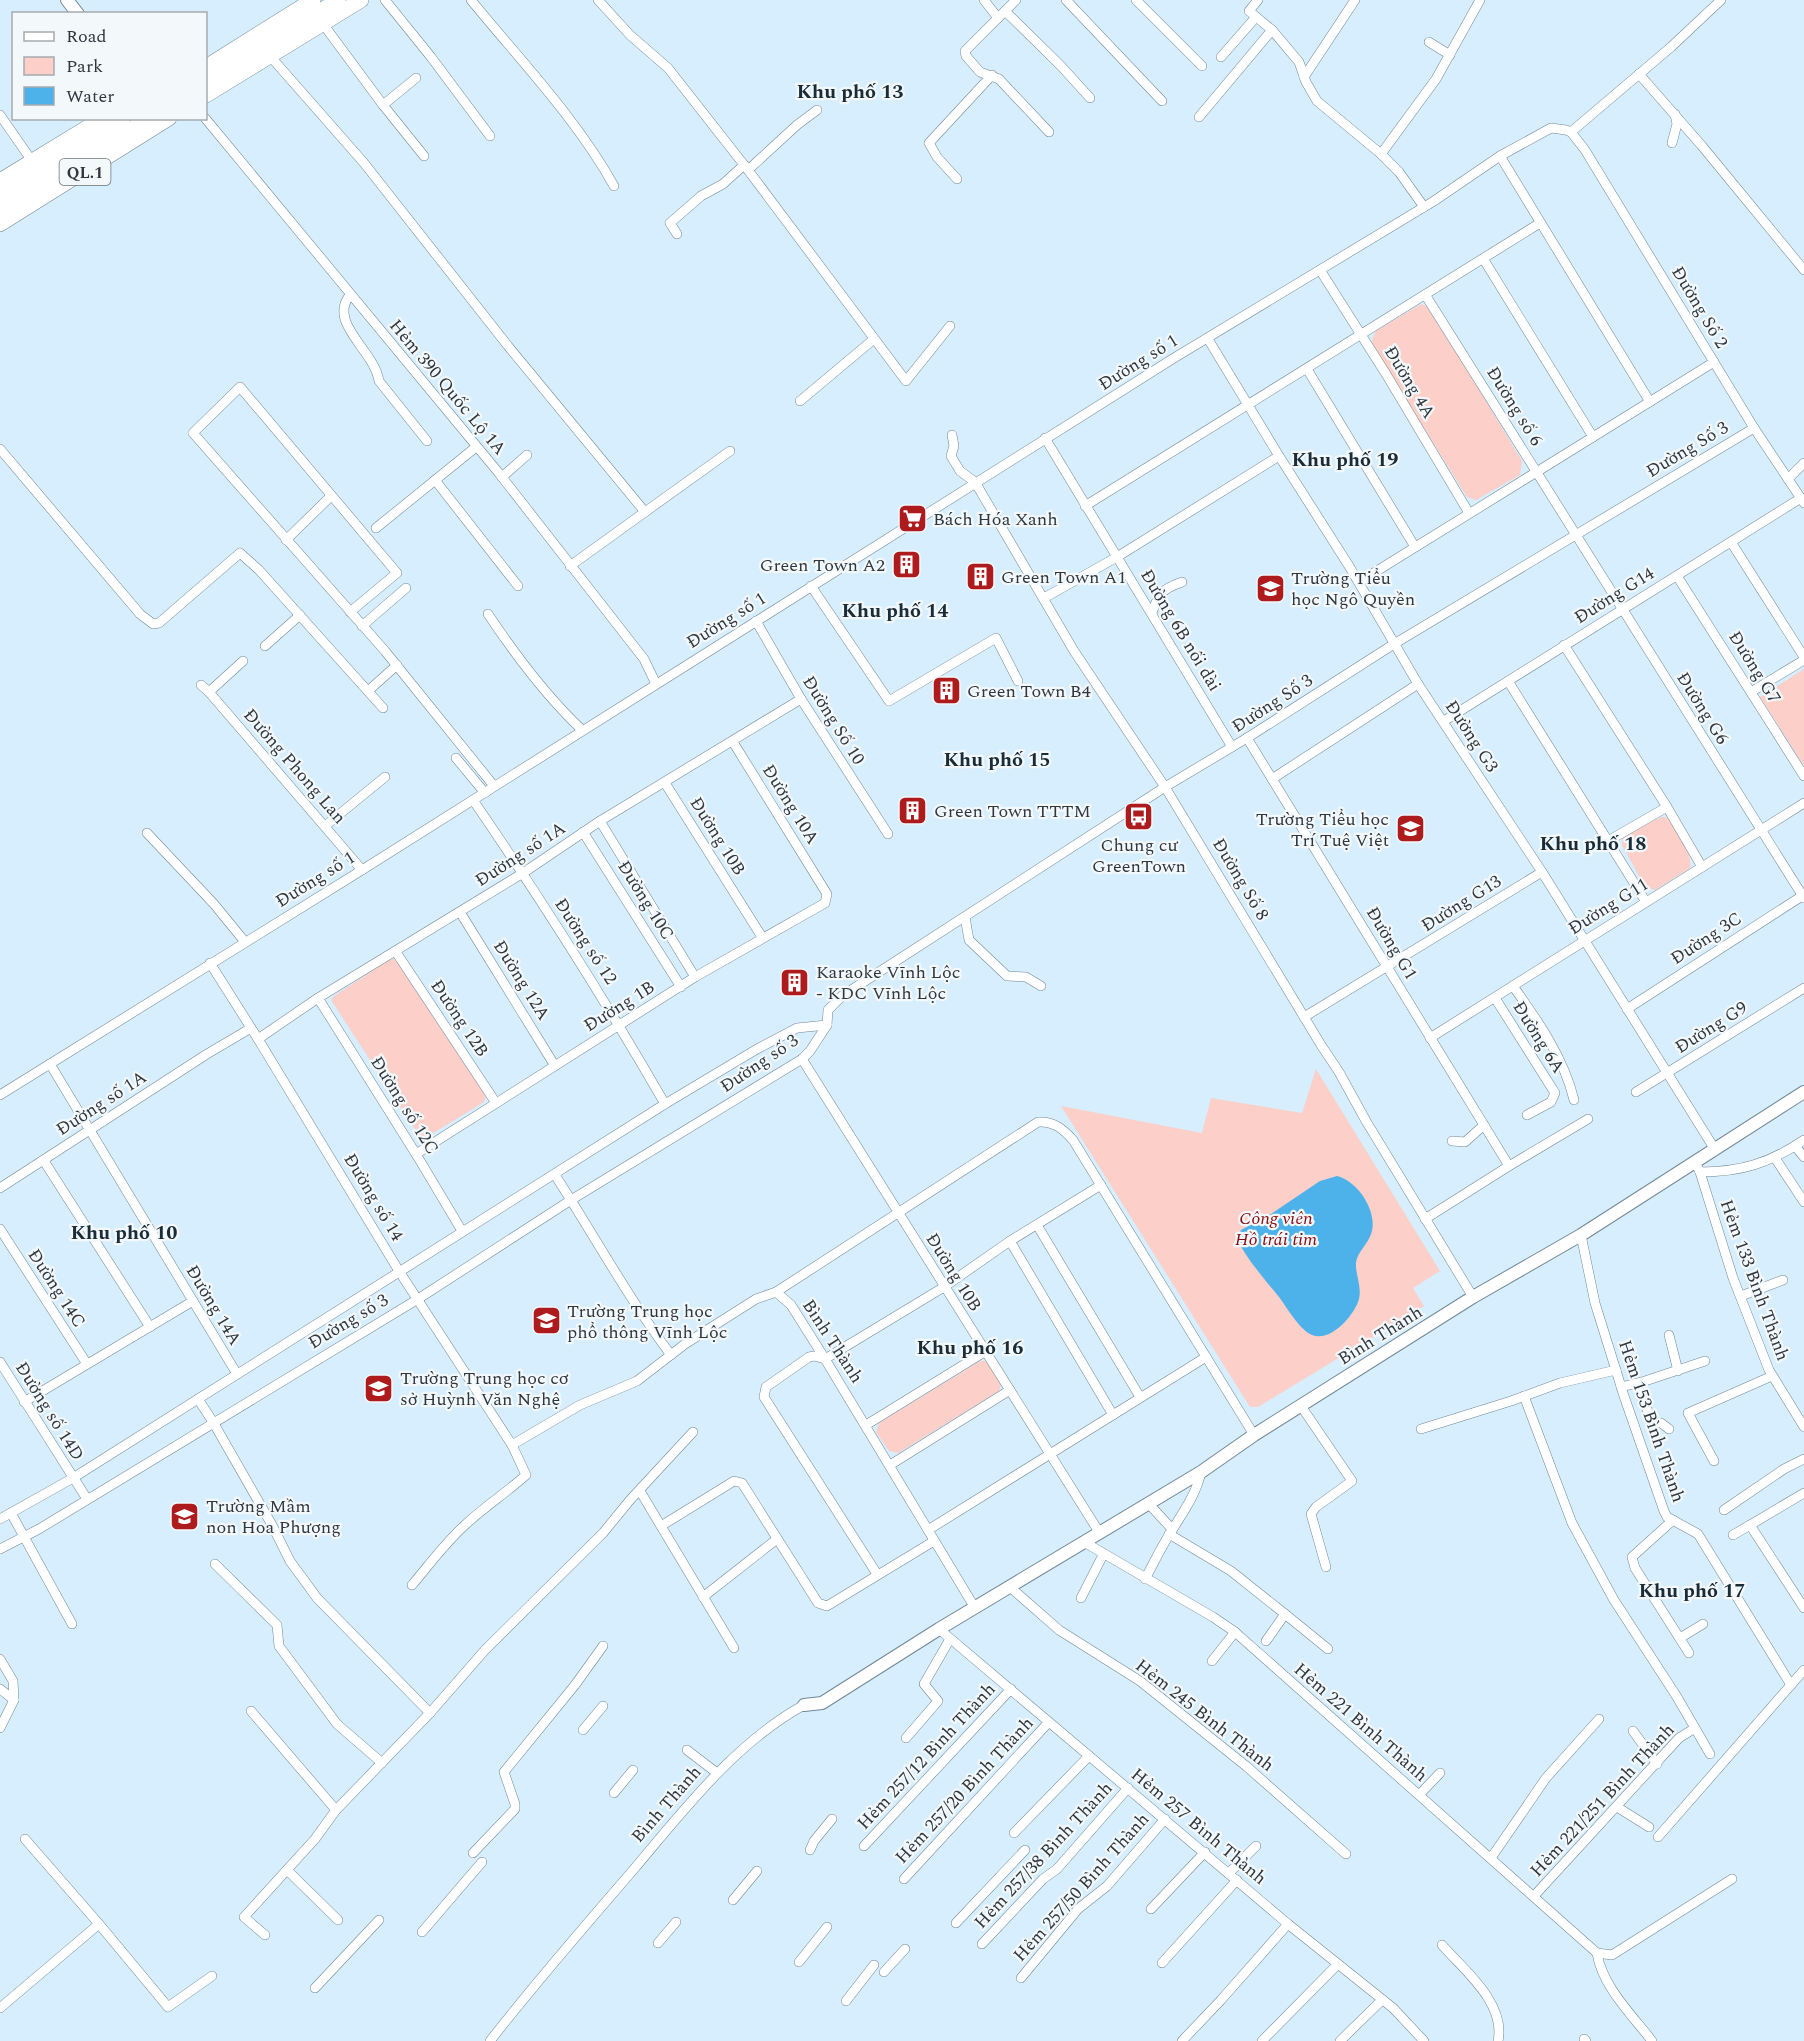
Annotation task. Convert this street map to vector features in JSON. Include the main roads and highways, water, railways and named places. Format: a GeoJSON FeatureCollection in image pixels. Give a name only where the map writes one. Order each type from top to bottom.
{"type":"FeatureCollection","features":[{"type":"Feature","properties":{"kind":"highway"},"geometry":{"type":"LineString","coordinates":[[207,55],[295,0]]}},
{"type":"Feature","properties":{"kind":"highway"},"geometry":{"type":"LineString","coordinates":[[207,66],[314,0]]}},
{"type":"Feature","properties":{"kind":"highway"},"geometry":{"type":"LineString","coordinates":[[207,82],[338,0]]}},
{"type":"Feature","properties":{"kind":"highway"},"geometry":{"type":"LineString","coordinates":[[207,94],[361,0]]}},
{"type":"Feature","properties":{"kind":"highway","name":"QL.1"},"geometry":{"type":"LineString","coordinates":[[0,181],[100,120]]}},
{"type":"Feature","properties":{"kind":"highway","name":"QL.1"},"geometry":{"type":"LineString","coordinates":[[0,196],[120,120]]}},
{"type":"Feature","properties":{"kind":"highway","name":"QL.1"},"geometry":{"type":"LineString","coordinates":[[0,212],[146,120]]}},
{"type":"Feature","properties":{"kind":"highway","name":"QL.1"},"geometry":{"type":"LineString","coordinates":[[0,224],[165,120]]}},
{"type":"Feature","properties":{"kind":"water"},"geometry":{"type":"Polygon","coordinates":[[[1337,1176],[1352,1184],[1365,1199],[1373,1226],[1370,1238],[1356,1262],[1360,1289],[1357,1305],[1341,1326],[1327,1335],[1319,1336],[1312,1335],[1298,1324],[1249,1260],[1237,1237],[1241,1230],[1271,1214],[1320,1181],[1337,1176]]]}},
{"type":"Feature","properties":{"kind":"place","name":"Bách Hóa Xanh"},"geometry":{"type":"Point","coordinates":[912,519]}},
{"type":"Feature","properties":{"kind":"place","name":"Green Town A2"},"geometry":{"type":"Point","coordinates":[906,565]}},
{"type":"Feature","properties":{"kind":"place","name":"Green Town A1"},"geometry":{"type":"Point","coordinates":[980,577]}},
{"type":"Feature","properties":{"kind":"place","name":"Trường Tiểu học Ngô Quyền"},"geometry":{"type":"Point","coordinates":[1270,588]}},
{"type":"Feature","properties":{"kind":"place","name":"Green Town B4"},"geometry":{"type":"Point","coordinates":[946,691]}},
{"type":"Feature","properties":{"kind":"place","name":"Green Town TTTM"},"geometry":{"type":"Point","coordinates":[913,811]}},
{"type":"Feature","properties":{"kind":"place","name":"Chung cư GreenTown"},"geometry":{"type":"Point","coordinates":[1139,816]}},
{"type":"Feature","properties":{"kind":"place","name":"Trường Tiểu học Trí Tuệ Việt"},"geometry":{"type":"Point","coordinates":[1410,829]}},
{"type":"Feature","properties":{"kind":"place","name":"Karaoke Vĩnh Lộc - KDC Vĩnh Lộc"},"geometry":{"type":"Point","coordinates":[795,982]}},
{"type":"Feature","properties":{"kind":"place","name":"Trường Trung học phổ thông Vĩnh Lộc"},"geometry":{"type":"Point","coordinates":[546,1321]}},
{"type":"Feature","properties":{"kind":"place","name":"Trường Trung học cơ sở Huỳnh Văn Nghệ"},"geometry":{"type":"Point","coordinates":[379,1388]}},
{"type":"Feature","properties":{"kind":"place","name":"Trường Mầm non Hoa Phượng"},"geometry":{"type":"Point","coordinates":[185,1516]}},
{"type":"Feature","properties":{"kind":"district","name":"Khu phố 13"},"geometry":{"type":"Point","coordinates":[850,91]}},
{"type":"Feature","properties":{"kind":"district","name":"Khu phố 19"},"geometry":{"type":"Point","coordinates":[1345,459]}},
{"type":"Feature","properties":{"kind":"district","name":"Khu phố 14"},"geometry":{"type":"Point","coordinates":[895,610]}},
{"type":"Feature","properties":{"kind":"district","name":"Khu phố 15"},"geometry":{"type":"Point","coordinates":[997,759]}},
{"type":"Feature","properties":{"kind":"district","name":"Khu phố 18"},"geometry":{"type":"Point","coordinates":[1593,843]}},
{"type":"Feature","properties":{"kind":"district","name":"Khu phố 10"},"geometry":{"type":"Point","coordinates":[124,1232]}},
{"type":"Feature","properties":{"kind":"district","name":"Khu phố 16"},"geometry":{"type":"Point","coordinates":[970,1347]}},
{"type":"Feature","properties":{"kind":"district","name":"Khu phố 17"},"geometry":{"type":"Point","coordinates":[1692,1590]}},
{"type":"Feature","properties":{"kind":"park label","name":"Công viên Hồ trái tim"},"geometry":{"type":"Point","coordinates":[1276,1228]}}]}
